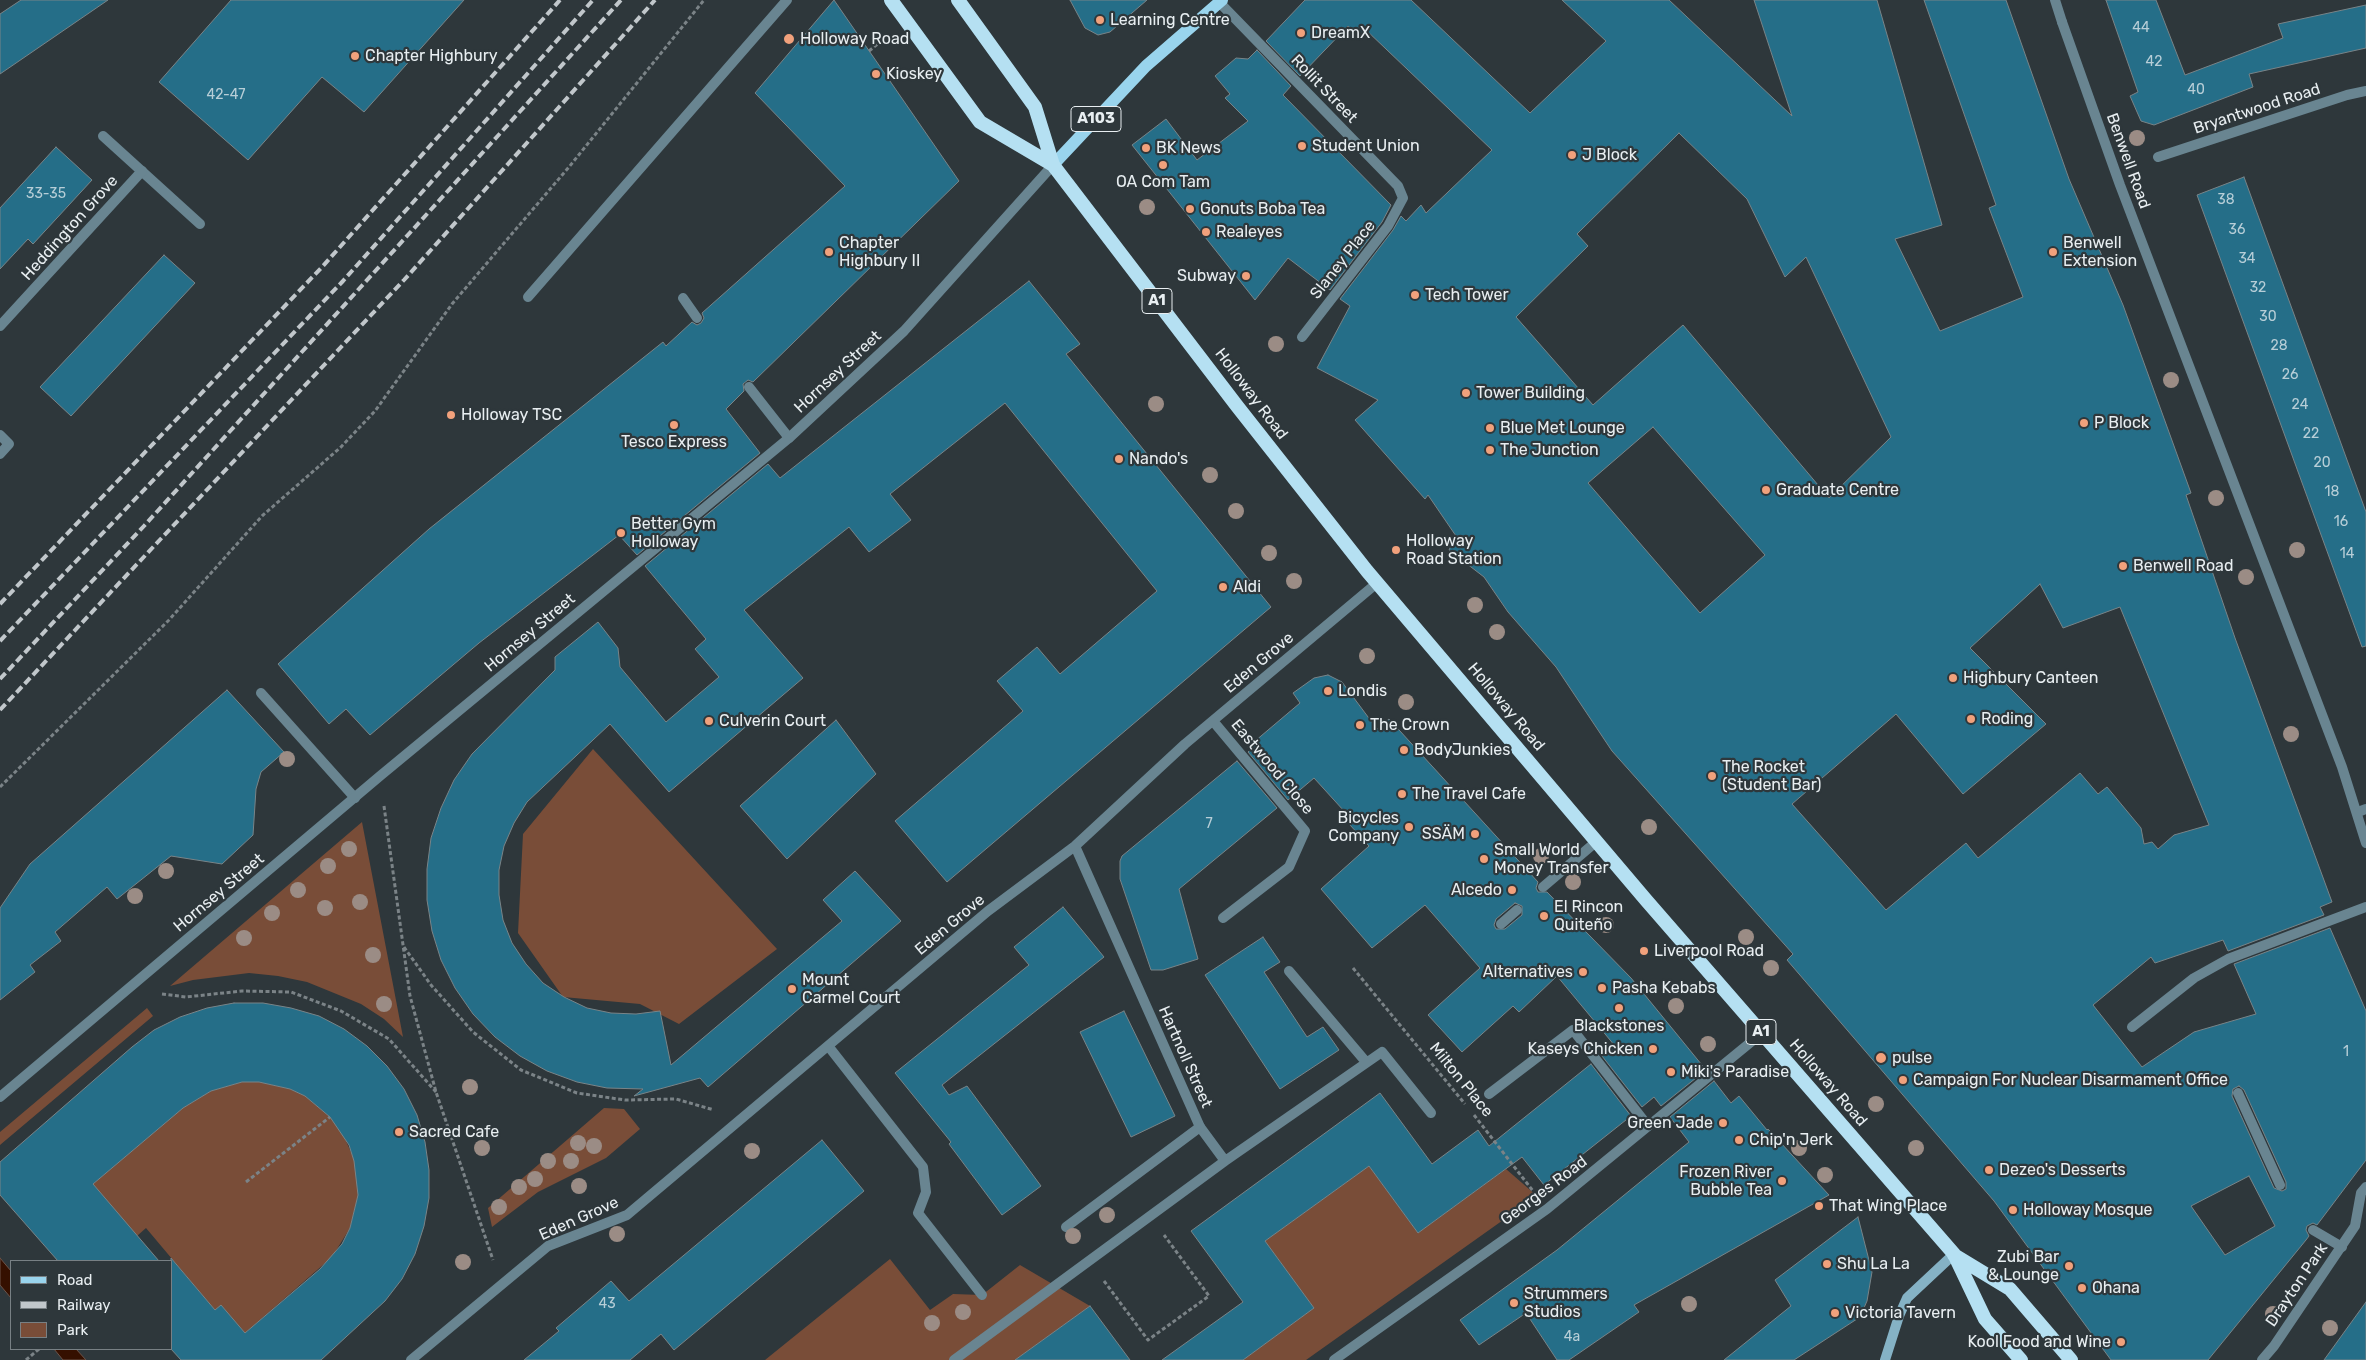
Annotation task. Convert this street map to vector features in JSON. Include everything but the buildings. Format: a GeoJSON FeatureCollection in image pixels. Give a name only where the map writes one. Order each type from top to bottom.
{"type":"FeatureCollection","features":[{"type":"Feature","properties":{"kind":"highway","name":"Holloway Road"},"geometry":{"type":"LineString","coordinates":[[891,0],[983,125],[1053,165]]}},
{"type":"Feature","properties":{"kind":"highway","name":"Holloway Road"},"geometry":{"type":"LineString","coordinates":[[958,0],[1035,107],[1053,165],[1237,406],[1378,583],[1597,841],[1954,1254],[1985,1319],[2021,1360]]}},
{"type":"Feature","properties":{"kind":"highway","name":"Holloway Road"},"geometry":{"type":"LineString","coordinates":[[1954,1254],[2010,1289],[2071,1360]]}},
{"type":"Feature","properties":{"kind":"main road","name":"A103"},"geometry":{"type":"LineString","coordinates":[[1053,165],[1146,66],[1221,1]]}},
{"type":"Feature","properties":{"kind":"main road"},"geometry":{"type":"LineString","coordinates":[[1885,1360],[1907,1298],[1954,1254]]}},
{"type":"Feature","properties":{"kind":"street"},"geometry":{"type":"LineString","coordinates":[[528,297],[787,0]]}},
{"type":"Feature","properties":{"kind":"street","name":"Benwell Road"},"geometry":{"type":"LineString","coordinates":[[2055,0],[2120,185],[2362,811],[2366,843]]}},
{"type":"Feature","properties":{"kind":"street","name":"Rollit Street"},"geometry":{"type":"LineString","coordinates":[[1221,1],[1398,186],[1403,198]]}},
{"type":"Feature","properties":{"kind":"street","name":"Bryantwood Road"},"geometry":{"type":"LineString","coordinates":[[2158,157],[2347,95],[2366,91]]}},
{"type":"Feature","properties":{"kind":"street"},"geometry":{"type":"LineString","coordinates":[[103,136],[200,224]]}},
{"type":"Feature","properties":{"kind":"street","name":"Hornsey Street"},"geometry":{"type":"LineString","coordinates":[[0,1097],[380,776],[789,438],[904,331],[1053,165]]}},
{"type":"Feature","properties":{"kind":"street","name":"Heddington Grove"},"geometry":{"type":"LineString","coordinates":[[0,326],[142,171]]}},
{"type":"Feature","properties":{"kind":"street","name":"Slaney Place"},"geometry":{"type":"LineString","coordinates":[[1302,337],[1388,226],[1403,198]]}},
{"type":"Feature","properties":{"kind":"street"},"geometry":{"type":"LineString","coordinates":[[683,298],[697,318]]}},
{"type":"Feature","properties":{"kind":"street"},"geometry":{"type":"LineString","coordinates":[[748,387],[789,438]]}},
{"type":"Feature","properties":{"kind":"street"},"geometry":{"type":"LineString","coordinates":[[0,435],[9,444],[0,454]]}},
{"type":"Feature","properties":{"kind":"street","name":"Eden Grove"},"geometry":{"type":"LineString","coordinates":[[411,1360],[548,1246],[627,1215],[988,911],[1075,846],[1213,721],[1378,583]]}},
{"type":"Feature","properties":{"kind":"street"},"geometry":{"type":"LineString","coordinates":[[261,693],[354,798]]}},
{"type":"Feature","properties":{"kind":"street","name":"Eastwood Close"},"geometry":{"type":"LineString","coordinates":[[1213,721],[1305,831],[1289,867],[1222,918]]}},
{"type":"Feature","properties":{"kind":"street"},"geometry":{"type":"LineString","coordinates":[[1543,887],[1597,841]]}},
{"type":"Feature","properties":{"kind":"street","name":"Hartnoll Street"},"geometry":{"type":"LineString","coordinates":[[1066,1227],[1200,1127],[1075,846]]}},
{"type":"Feature","properties":{"kind":"street"},"geometry":{"type":"LineString","coordinates":[[2132,1027],[2194,978],[2228,959],[2366,908]]}},
{"type":"Feature","properties":{"kind":"street"},"geometry":{"type":"LineString","coordinates":[[1501,924],[1517,910]]}},
{"type":"Feature","properties":{"kind":"street"},"geometry":{"type":"LineString","coordinates":[[1289,971],[1366,1062]]}},
{"type":"Feature","properties":{"kind":"street"},"geometry":{"type":"LineString","coordinates":[[1489,1094],[1573,1030],[1648,1126]]}},
{"type":"Feature","properties":{"kind":"street","name":"Georges Road"},"geometry":{"type":"LineString","coordinates":[[1334,1360],[1547,1209],[1762,1033]]}},
{"type":"Feature","properties":{"kind":"street"},"geometry":{"type":"LineString","coordinates":[[829,1046],[923,1167],[926,1192],[918,1213],[982,1295]]}},
{"type":"Feature","properties":{"kind":"street"},"geometry":{"type":"LineString","coordinates":[[954,1360],[1225,1161],[1382,1052],[1431,1113]]}},
{"type":"Feature","properties":{"kind":"street"},"geometry":{"type":"LineString","coordinates":[[2238,1093],[2280,1185]]}},
{"type":"Feature","properties":{"kind":"street"},"geometry":{"type":"LineString","coordinates":[[1200,1127],[1225,1161]]}},
{"type":"Feature","properties":{"kind":"street","name":"Drayton Park"},"geometry":{"type":"LineString","coordinates":[[2262,1360],[2274,1346],[2355,1226],[2361,1193],[2366,1187]]}},
{"type":"Feature","properties":{"kind":"street"},"geometry":{"type":"LineString","coordinates":[[2355,1226],[2366,1221]]}},
{"type":"Feature","properties":{"kind":"street"},"geometry":{"type":"LineString","coordinates":[[2314,1230],[2342,1247]]}},
{"type":"Feature","properties":{"kind":"path"},"geometry":{"type":"LineString","coordinates":[[0,787],[169,620],[262,516],[341,447],[375,411],[452,304],[569,167],[704,0]]}},
{"type":"Feature","properties":{"kind":"path"},"geometry":{"type":"LineString","coordinates":[[869,51],[879,43]]}},
{"type":"Feature","properties":{"kind":"path"},"geometry":{"type":"LineString","coordinates":[[380,776],[410,996],[436,1092],[502,1284]]}},
{"type":"Feature","properties":{"kind":"path"},"geometry":{"type":"LineString","coordinates":[[403,946],[431,985],[473,1032],[521,1070],[577,1093],[625,1100],[676,1099],[703,1105],[740,1121]]}},
{"type":"Feature","properties":{"kind":"path","name":"Milton Place"},"geometry":{"type":"LineString","coordinates":[[1353,968],[1466,1106]]}},
{"type":"Feature","properties":{"kind":"path"},"geometry":{"type":"LineString","coordinates":[[134,984],[146,991],[186,997],[242,991],[291,992],[341,1011],[389,1039],[436,1092]]}},
{"type":"Feature","properties":{"kind":"path","name":"Milton Place"},"geometry":{"type":"LineString","coordinates":[[1472,1114],[1547,1209]]}},
{"type":"Feature","properties":{"kind":"path"},"geometry":{"type":"LineString","coordinates":[[246,1182],[330,1117]]}},
{"type":"Feature","properties":{"kind":"path"},"geometry":{"type":"LineString","coordinates":[[1088,1260],[1148,1340],[1209,1296],[1150,1216]]}},
{"type":"Feature","properties":{"kind":"path"},"geometry":{"type":"LineString","coordinates":[[26,1360],[38,1350]]}},
{"type":"Feature","properties":{"kind":"green space"},"geometry":{"type":"Polygon","coordinates":[[[593,749],[777,949],[679,1024],[640,1004],[563,997],[518,933],[523,834],[593,749]]]}},
{"type":"Feature","properties":{"kind":"green space"},"geometry":{"type":"Polygon","coordinates":[[[362,822],[403,1037],[384,1019],[361,1004],[307,982],[249,973],[193,980],[170,986],[362,822]]]}},
{"type":"Feature","properties":{"kind":"green space"},"geometry":{"type":"Polygon","coordinates":[[[147,1008],[153,1016],[0,1145],[0,1132],[147,1008]]]}},
{"type":"Feature","properties":{"kind":"green space"},"geometry":{"type":"Polygon","coordinates":[[[242,1082],[259,1082],[290,1089],[305,1096],[330,1117],[341,1130],[355,1161],[358,1195],[350,1228],[332,1257],[245,1333],[221,1305],[215,1310],[146,1228],[137,1236],[93,1184],[183,1108],[211,1091],[242,1082]]]}},
{"type":"Feature","properties":{"kind":"green space"},"geometry":{"type":"Polygon","coordinates":[[[604,1108],[624,1109],[640,1129],[606,1158],[538,1192],[492,1227],[488,1208],[604,1108]]]}},
{"type":"Feature","properties":{"kind":"green space"},"geometry":{"type":"Polygon","coordinates":[[[1369,1166],[1418,1233],[1506,1169],[1537,1196],[1306,1360],[1243,1360],[1314,1308],[1265,1241],[1369,1166]]]}},
{"type":"Feature","properties":{"kind":"green space"},"geometry":{"type":"Polygon","coordinates":[[[890,1259],[930,1310],[953,1294],[982,1295],[1020,1265],[1090,1306],[1015,1360],[765,1360],[890,1259]]]}},
{"type":"Feature","properties":{"kind":"shaded area"},"geometry":{"type":"Polygon","coordinates":[[[0,1258],[10,1270],[10,1297],[0,1285],[0,1258]]]}},
{"type":"Feature","properties":{"kind":"shaded area"},"geometry":{"type":"Polygon","coordinates":[[[55,1350],[77,1350],[86,1360],[63,1360],[55,1350]]]}},
{"type":"Feature","properties":{"kind":"railway"},"geometry":{"type":"LineString","coordinates":[[0,604],[323,266],[560,0]]}},
{"type":"Feature","properties":{"kind":"railway"},"geometry":{"type":"LineString","coordinates":[[0,641],[343,281],[593,0]]}},
{"type":"Feature","properties":{"kind":"railway"},"geometry":{"type":"LineString","coordinates":[[0,679],[144,526],[621,0]]}},
{"type":"Feature","properties":{"kind":"railway"},"geometry":{"type":"LineString","coordinates":[[0,710],[404,280],[655,0]]}},
{"type":"Feature","properties":{"kind":"place","name":"Learning Centre"},"geometry":{"type":"Point","coordinates":[1100,20]}},
{"type":"Feature","properties":{"kind":"place","name":"DreamX"},"geometry":{"type":"Point","coordinates":[1301,33]}},
{"type":"Feature","properties":{"kind":"place","name":"Holloway Road"},"geometry":{"type":"Point","coordinates":[789,39]}},
{"type":"Feature","properties":{"kind":"place","name":"Chapter Highbury"},"geometry":{"type":"Point","coordinates":[355,56]}},
{"type":"Feature","properties":{"kind":"place","name":"Kioskey"},"geometry":{"type":"Point","coordinates":[876,74]}},
{"type":"Feature","properties":{"kind":"place","name":"Student Union"},"geometry":{"type":"Point","coordinates":[1302,146]}},
{"type":"Feature","properties":{"kind":"place","name":"BK News"},"geometry":{"type":"Point","coordinates":[1146,148]}},
{"type":"Feature","properties":{"kind":"place","name":"J Block"},"geometry":{"type":"Point","coordinates":[1572,155]}},
{"type":"Feature","properties":{"kind":"place","name":"OA Com Tam"},"geometry":{"type":"Point","coordinates":[1163,165]}},
{"type":"Feature","properties":{"kind":"place","name":"Gonuts Boba Tea"},"geometry":{"type":"Point","coordinates":[1190,209]}},
{"type":"Feature","properties":{"kind":"place","name":"Realeyes"},"geometry":{"type":"Point","coordinates":[1206,232]}},
{"type":"Feature","properties":{"kind":"place","name":"Chapter Highbury II"},"geometry":{"type":"Point","coordinates":[829,252]}},
{"type":"Feature","properties":{"kind":"place","name":"Benwell Extension"},"geometry":{"type":"Point","coordinates":[2053,252]}},
{"type":"Feature","properties":{"kind":"place","name":"Subway"},"geometry":{"type":"Point","coordinates":[1246,276]}},
{"type":"Feature","properties":{"kind":"place","name":"Tech Tower"},"geometry":{"type":"Point","coordinates":[1415,295]}},
{"type":"Feature","properties":{"kind":"place","name":"Tower Building"},"geometry":{"type":"Point","coordinates":[1466,393]}},
{"type":"Feature","properties":{"kind":"place","name":"Holloway TSC"},"geometry":{"type":"Point","coordinates":[451,415]}},
{"type":"Feature","properties":{"kind":"place","name":"P Block"},"geometry":{"type":"Point","coordinates":[2084,423]}},
{"type":"Feature","properties":{"kind":"place","name":"Tesco Express"},"geometry":{"type":"Point","coordinates":[674,425]}},
{"type":"Feature","properties":{"kind":"place","name":"Blue Met Lounge"},"geometry":{"type":"Point","coordinates":[1490,428]}},
{"type":"Feature","properties":{"kind":"place","name":"The Junction"},"geometry":{"type":"Point","coordinates":[1490,450]}},
{"type":"Feature","properties":{"kind":"place","name":"Nando's"},"geometry":{"type":"Point","coordinates":[1119,459]}},
{"type":"Feature","properties":{"kind":"place","name":"Graduate Centre"},"geometry":{"type":"Point","coordinates":[1766,490]}},
{"type":"Feature","properties":{"kind":"place","name":"Better Gym Holloway"},"geometry":{"type":"Point","coordinates":[621,533]}},
{"type":"Feature","properties":{"kind":"place","name":"Holloway Road Station"},"geometry":{"type":"Point","coordinates":[1396,550]}},
{"type":"Feature","properties":{"kind":"place","name":"Benwell Road"},"geometry":{"type":"Point","coordinates":[2123,566]}},
{"type":"Feature","properties":{"kind":"place","name":"Aldi"},"geometry":{"type":"Point","coordinates":[1223,587]}},
{"type":"Feature","properties":{"kind":"place","name":"Highbury Canteen"},"geometry":{"type":"Point","coordinates":[1953,678]}},
{"type":"Feature","properties":{"kind":"place","name":"Londis"},"geometry":{"type":"Point","coordinates":[1328,691]}},
{"type":"Feature","properties":{"kind":"place","name":"Roding"},"geometry":{"type":"Point","coordinates":[1971,719]}},
{"type":"Feature","properties":{"kind":"place","name":"Culverin Court"},"geometry":{"type":"Point","coordinates":[709,721]}},
{"type":"Feature","properties":{"kind":"place","name":"The Crown"},"geometry":{"type":"Point","coordinates":[1360,725]}},
{"type":"Feature","properties":{"kind":"place","name":"BodyJunkies"},"geometry":{"type":"Point","coordinates":[1404,750]}},
{"type":"Feature","properties":{"kind":"place","name":"The Rocket (Student Bar)"},"geometry":{"type":"Point","coordinates":[1712,776]}},
{"type":"Feature","properties":{"kind":"place","name":"The Travel Cafe"},"geometry":{"type":"Point","coordinates":[1402,794]}},
{"type":"Feature","properties":{"kind":"place","name":"Bicycles Company"},"geometry":{"type":"Point","coordinates":[1409,827]}},
{"type":"Feature","properties":{"kind":"place","name":"SSÄM"},"geometry":{"type":"Point","coordinates":[1475,834]}},
{"type":"Feature","properties":{"kind":"place","name":"Small World Money Transfer"},"geometry":{"type":"Point","coordinates":[1484,859]}},
{"type":"Feature","properties":{"kind":"place","name":"Alcedo"},"geometry":{"type":"Point","coordinates":[1512,890]}},
{"type":"Feature","properties":{"kind":"place","name":"El Rincon Quiteño"},"geometry":{"type":"Point","coordinates":[1544,916]}},
{"type":"Feature","properties":{"kind":"place","name":"Liverpool Road"},"geometry":{"type":"Point","coordinates":[1644,951]}},
{"type":"Feature","properties":{"kind":"place","name":"Alternatives"},"geometry":{"type":"Point","coordinates":[1583,972]}},
{"type":"Feature","properties":{"kind":"place","name":"Pasha Kebabs"},"geometry":{"type":"Point","coordinates":[1602,988]}},
{"type":"Feature","properties":{"kind":"place","name":"Mount Carmel Court"},"geometry":{"type":"Point","coordinates":[792,989]}},
{"type":"Feature","properties":{"kind":"place","name":"Blackstones"},"geometry":{"type":"Point","coordinates":[1619,1008]}},
{"type":"Feature","properties":{"kind":"place","name":"Kaseys Chicken"},"geometry":{"type":"Point","coordinates":[1653,1049]}},
{"type":"Feature","properties":{"kind":"place","name":"pulse"},"geometry":{"type":"Point","coordinates":[1881,1058]}},
{"type":"Feature","properties":{"kind":"place","name":"Miki's Paradise"},"geometry":{"type":"Point","coordinates":[1671,1072]}},
{"type":"Feature","properties":{"kind":"place","name":"Campaign For Nuclear Disarmament Office"},"geometry":{"type":"Point","coordinates":[1903,1080]}},
{"type":"Feature","properties":{"kind":"place","name":"Green Jade"},"geometry":{"type":"Point","coordinates":[1723,1123]}},
{"type":"Feature","properties":{"kind":"place","name":"Sacred Cafe"},"geometry":{"type":"Point","coordinates":[399,1132]}},
{"type":"Feature","properties":{"kind":"place","name":"Chip'n Jerk"},"geometry":{"type":"Point","coordinates":[1739,1140]}},
{"type":"Feature","properties":{"kind":"place","name":"Dezeo's Desserts"},"geometry":{"type":"Point","coordinates":[1989,1170]}},
{"type":"Feature","properties":{"kind":"place","name":"Frozen River Bubble Tea"},"geometry":{"type":"Point","coordinates":[1782,1181]}},
{"type":"Feature","properties":{"kind":"place","name":"That Wing Place"},"geometry":{"type":"Point","coordinates":[1819,1206]}},
{"type":"Feature","properties":{"kind":"place","name":"Holloway Mosque"},"geometry":{"type":"Point","coordinates":[2013,1210]}},
{"type":"Feature","properties":{"kind":"place","name":"Shu La La"},"geometry":{"type":"Point","coordinates":[1827,1264]}},
{"type":"Feature","properties":{"kind":"place","name":"Zubi Bar & Lounge"},"geometry":{"type":"Point","coordinates":[2069,1266]}},
{"type":"Feature","properties":{"kind":"place","name":"Ohana"},"geometry":{"type":"Point","coordinates":[2082,1288]}},
{"type":"Feature","properties":{"kind":"place","name":"Strummers Studios"},"geometry":{"type":"Point","coordinates":[1514,1303]}},
{"type":"Feature","properties":{"kind":"place","name":"Victoria Tavern"},"geometry":{"type":"Point","coordinates":[1835,1313]}},
{"type":"Feature","properties":{"kind":"place","name":"Kool Food and Wine"},"geometry":{"type":"Point","coordinates":[2121,1342]}}]}
